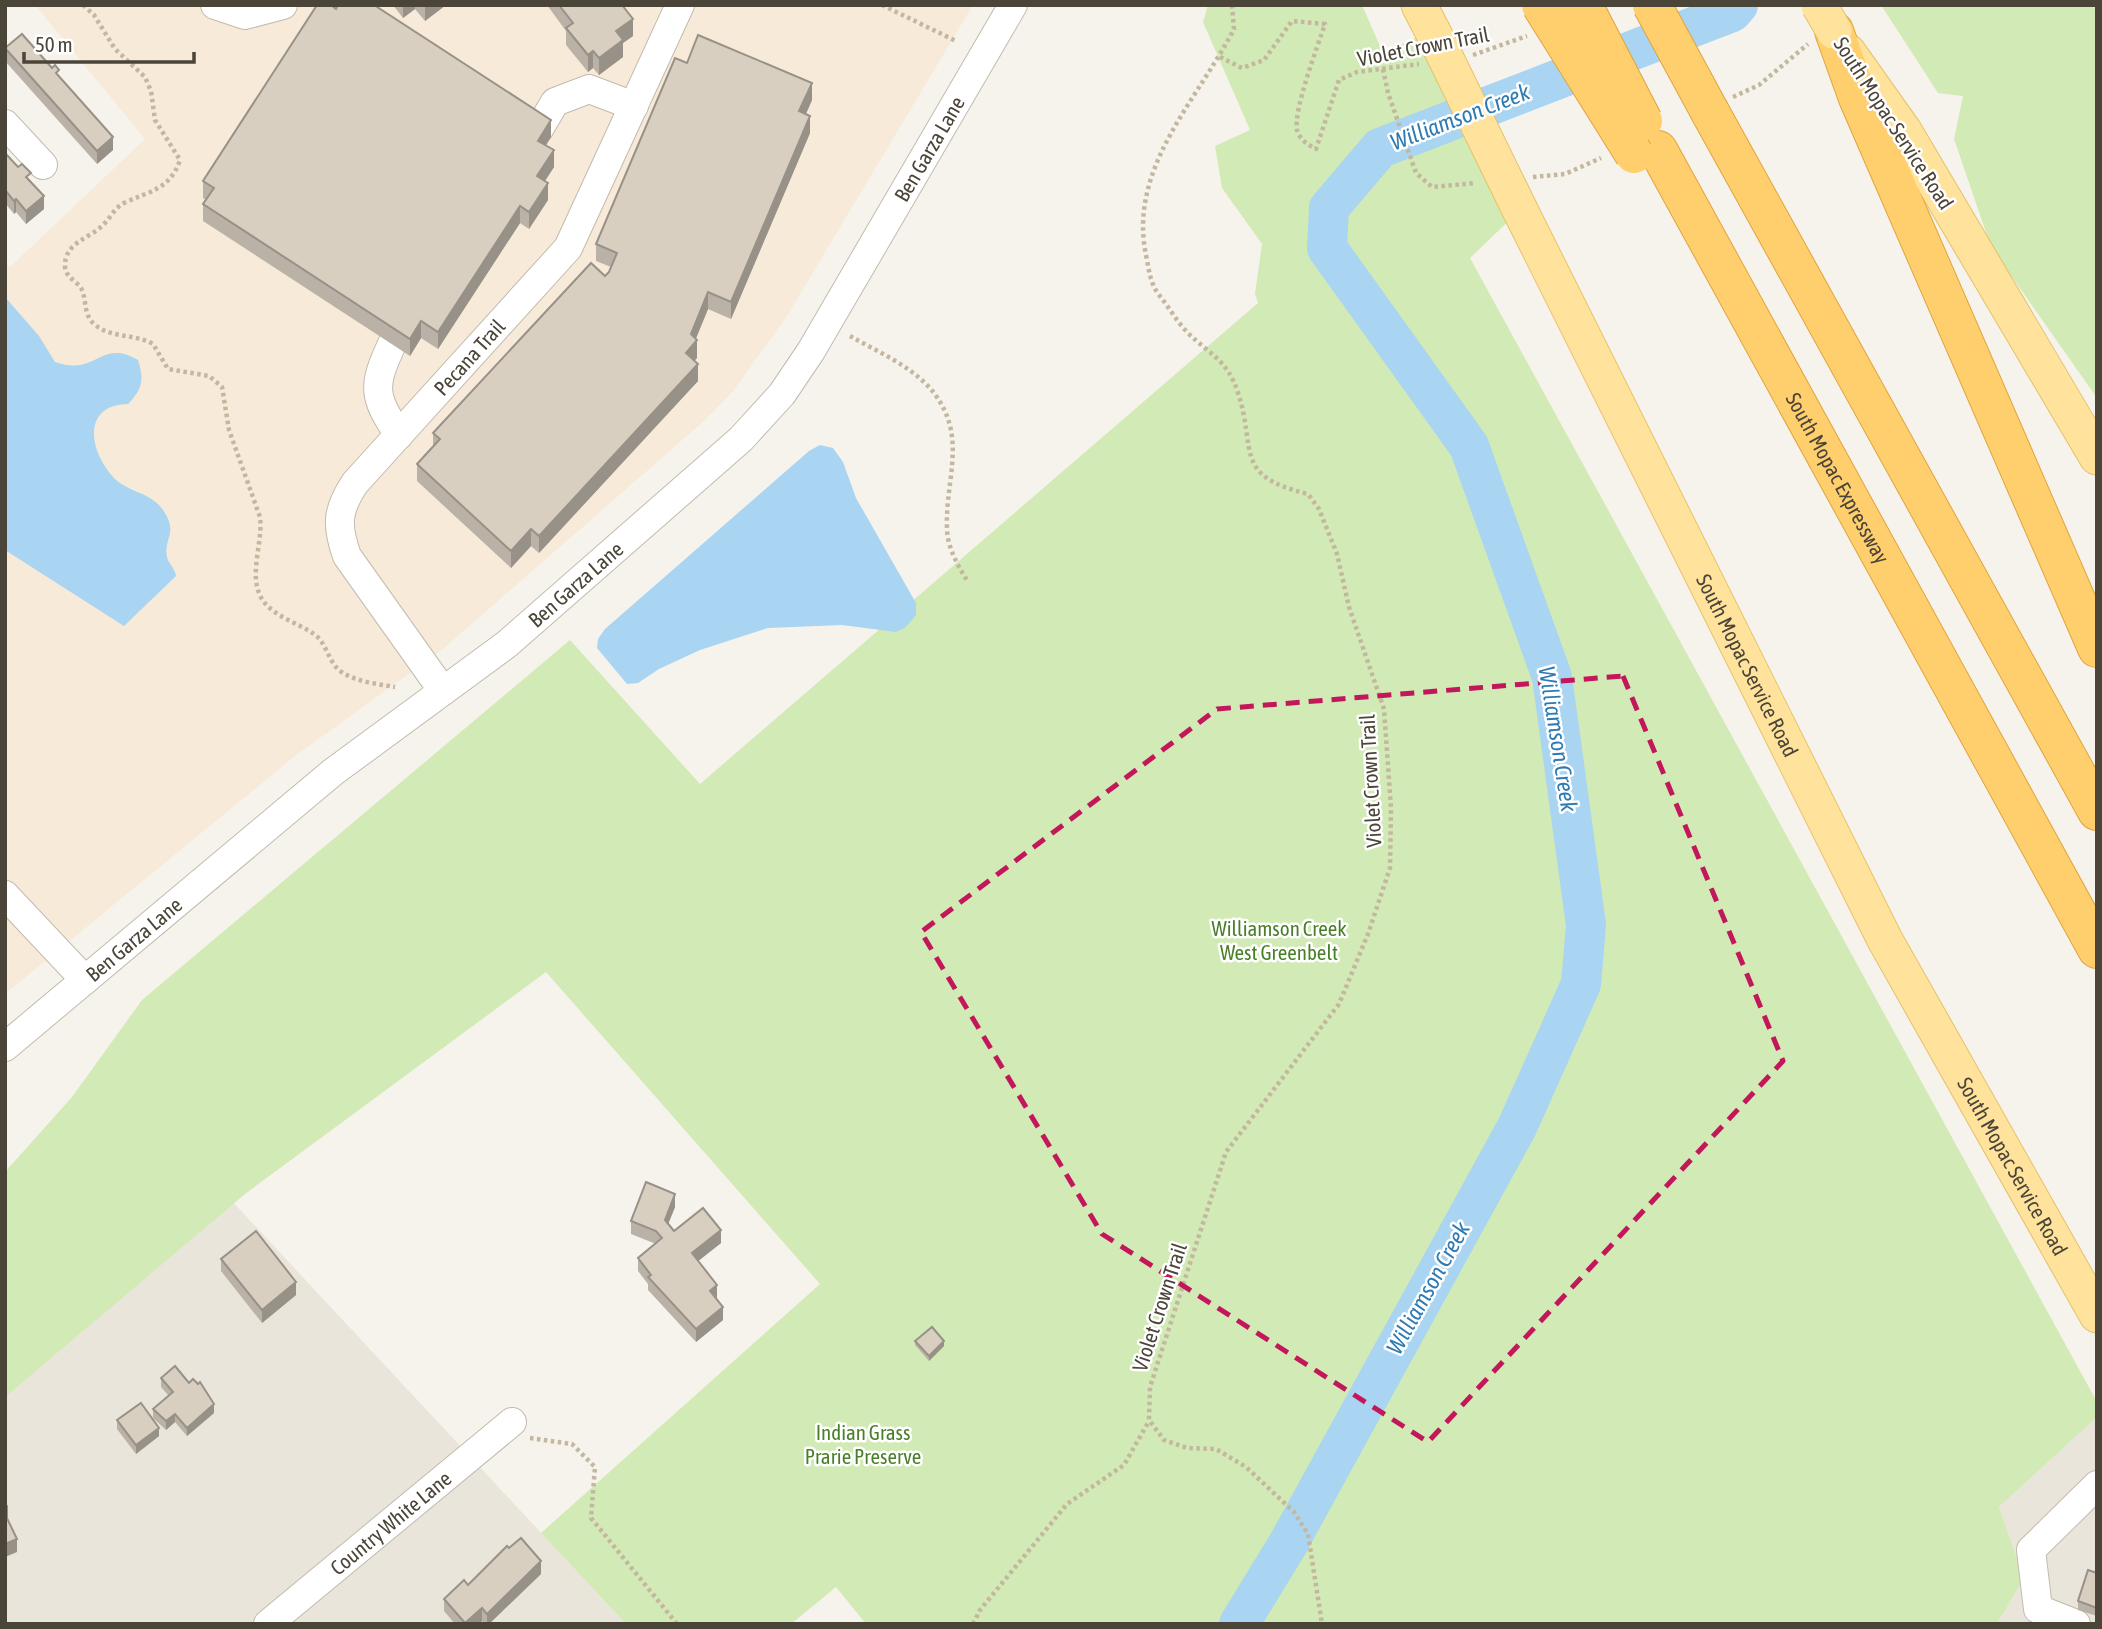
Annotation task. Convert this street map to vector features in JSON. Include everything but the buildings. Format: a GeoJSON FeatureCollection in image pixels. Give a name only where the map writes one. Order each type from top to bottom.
{"type":"FeatureCollection","features":[{"type":"Feature","properties":{"kind":"highway","name":"South Mopac Expressway"},"geometry":{"type":"LineString","coordinates":[[1583,5],[1646,152],[1735,290],[2097,949]]}},
{"type":"Feature","properties":{"kind":"highway"},"geometry":{"type":"LineString","coordinates":[[1652,5],[2097,811]]}},
{"type":"Feature","properties":{"kind":"highway"},"geometry":{"type":"LineString","coordinates":[[1827,18],[1858,98],[2097,648]]}},
{"type":"Feature","properties":{"kind":"highway"},"geometry":{"type":"LineString","coordinates":[[1536,20],[1646,152]]}},
{"type":"Feature","properties":{"kind":"main road","name":"South Mopac Service Road"},"geometry":{"type":"LineString","coordinates":[[1426,18],[1885,940],[2097,1315]]}},
{"type":"Feature","properties":{"kind":"main road","name":"South Mopac Service Road"},"geometry":{"type":"LineString","coordinates":[[1827,18],[1904,131],[2097,457]]}},
{"type":"Feature","properties":{"kind":"street"},"geometry":{"type":"LineString","coordinates":[[215,5],[245,15],[283,5]]}},
{"type":"Feature","properties":{"kind":"street","name":"Ben Garza Lane"},"geometry":{"type":"LineString","coordinates":[[5,1046],[333,772],[507,645],[741,439],[782,394],[817,339],[1013,5]]}},
{"type":"Feature","properties":{"kind":"street","name":"Pecana Trail"},"geometry":{"type":"LineString","coordinates":[[443,691],[347,556],[341,540],[341,504],[355,483],[568,248],[634,106],[673,8]]}},
{"type":"Feature","properties":{"kind":"street"},"geometry":{"type":"LineString","coordinates":[[539,129],[555,102],[589,89],[634,106]]}},
{"type":"Feature","properties":{"kind":"street"},"geometry":{"type":"LineString","coordinates":[[5,124],[43,165]]}},
{"type":"Feature","properties":{"kind":"street"},"geometry":{"type":"LineString","coordinates":[[392,344],[377,378],[382,409],[399,435]]}},
{"type":"Feature","properties":{"kind":"street"},"geometry":{"type":"LineString","coordinates":[[5,895],[85,980]]}},
{"type":"Feature","properties":{"kind":"street","name":"Country White Lane"},"geometry":{"type":"LineString","coordinates":[[268,1624],[507,1426]]}},
{"type":"Feature","properties":{"kind":"street"},"geometry":{"type":"LineString","coordinates":[[2076,1624],[2038,1609],[2031,1550],[2097,1485]]}},
{"type":"Feature","properties":{"kind":"path"},"geometry":{"type":"LineString","coordinates":[[83,5],[94,15],[115,49],[145,77],[151,91],[155,120],[180,160],[167,183],[148,196],[122,204],[102,226],[81,238],[71,249],[65,265],[67,274],[82,290],[87,315],[93,323],[106,332],[153,344],[168,369],[209,376],[222,387],[229,430],[260,517],[256,582],[259,594],[283,617],[320,639],[335,667],[343,673],[395,687]]}},
{"type":"Feature","properties":{"kind":"path"},"geometry":{"type":"LineString","coordinates":[[882,5],[956,41]]}},
{"type":"Feature","properties":{"kind":"path","name":"Violet Crown Trail"},"geometry":{"type":"LineString","coordinates":[[1149,1420],[1150,1387],[1226,1152],[1339,1004],[1390,868],[1391,808],[1384,709],[1349,607],[1336,554],[1319,509],[1308,494],[1285,489],[1259,475],[1247,446],[1238,393],[1222,360],[1188,333],[1153,286],[1141,230],[1156,159],[1220,57],[1234,29],[1232,5]]}},
{"type":"Feature","properties":{"kind":"path","name":"Violet Crown Trail"},"geometry":{"type":"LineString","coordinates":[[1467,57],[1536,20]]}},
{"type":"Feature","properties":{"kind":"path","name":"Violet Crown Trail"},"geometry":{"type":"LineString","coordinates":[[1220,57],[1242,68],[1264,60],[1292,21],[1325,24],[1298,114],[1297,131],[1305,143],[1315,149],[1339,80],[1357,72],[1422,63]]}},
{"type":"Feature","properties":{"kind":"path"},"geometry":{"type":"LineString","coordinates":[[850,336],[916,376],[935,393],[955,447],[947,529],[951,550],[968,582]]}},
{"type":"Feature","properties":{"kind":"path"},"geometry":{"type":"LineString","coordinates":[[973,1624],[981,1610],[1067,1504],[1124,1465],[1149,1420],[1164,1440],[1187,1448],[1216,1449],[1246,1467],[1294,1512],[1308,1534],[1322,1624]]}},
{"type":"Feature","properties":{"kind":"path"},"geometry":{"type":"LineString","coordinates":[[507,1426],[535,1440],[572,1444],[595,1467],[591,1517],[677,1624]]}},
{"type":"Feature","properties":{"kind":"highlighted area"},"geometry":{"type":"Polygon","coordinates":[[[1623,676],[1783,1061],[1428,1442],[1102,1234],[921,932],[1217,709],[1623,676]]]}},
{"type":"Feature","properties":{"kind":"shaded area"},"geometry":{"type":"Polygon","coordinates":[[[35,5],[973,5],[787,316],[734,390],[704,421],[443,649],[295,756],[5,994],[5,263],[10,267],[145,139],[35,5]]]}},
{"type":"Feature","properties":{"kind":"shaded area"},"geometry":{"type":"Polygon","coordinates":[[[230,1199],[626,1624],[5,1624],[5,1393],[230,1199]]]}},
{"type":"Feature","properties":{"kind":"shaded area"},"geometry":{"type":"Polygon","coordinates":[[[2097,1417],[2097,1624],[1997,1624],[2024,1578],[1999,1507],[2097,1417]]]}},
{"type":"Feature","properties":{"kind":"green space","name":"Williamson Creek West Greenbelt"},"geometry":{"type":"Polygon","coordinates":[[[1208,5],[1362,5],[1383,53],[1432,30],[1520,210],[1470,258],[2097,1402],[2097,1417],[1999,1507],[2024,1578],[1997,1624],[866,1624],[836,1587],[791,1624],[626,1624],[541,1533],[820,1284],[546,972],[245,1194],[5,1397],[5,1172],[72,1097],[142,1000],[570,640],[700,784],[1258,303],[1255,294],[1262,244],[1222,188],[1215,146],[1250,130],[1203,22],[1208,5]]]}},
{"type":"Feature","properties":{"kind":"green space"},"geometry":{"type":"Polygon","coordinates":[[[1881,5],[2097,5],[2097,398],[1991,247],[1954,139],[1963,96],[1938,93],[1881,5]]]}},
{"type":"Feature","properties":{"kind":"water"},"geometry":{"type":"Polygon","coordinates":[[[5,297],[39,336],[55,362],[81,365],[115,353],[138,360],[141,378],[137,393],[128,404],[113,406],[102,412],[96,421],[95,443],[99,456],[114,478],[158,504],[168,518],[170,530],[166,551],[176,576],[124,626],[5,550],[5,297]]]}},
{"type":"Feature","properties":{"kind":"water"},"geometry":{"type":"Polygon","coordinates":[[[820,445],[833,448],[843,462],[856,498],[916,603],[916,615],[906,627],[896,632],[842,625],[768,628],[700,650],[659,669],[638,683],[627,684],[597,648],[598,639],[605,629],[809,451],[820,445]]]}},
{"type":"Feature","properties":{"kind":"waterway","name":"Williamson Creek"},"geometry":{"type":"LineString","coordinates":[[1239,1624],[1288,1544],[1517,1127],[1581,984],[1586,925],[1552,677],[1469,446],[1327,248],[1329,208],[1380,148],[1732,12],[1738,5]]}},
{"type":"Feature","properties":{"kind":"park label","name":"Indian Grass Prarie Preserve"},"geometry":{"type":"Point","coordinates":[863,1444]}}]}
